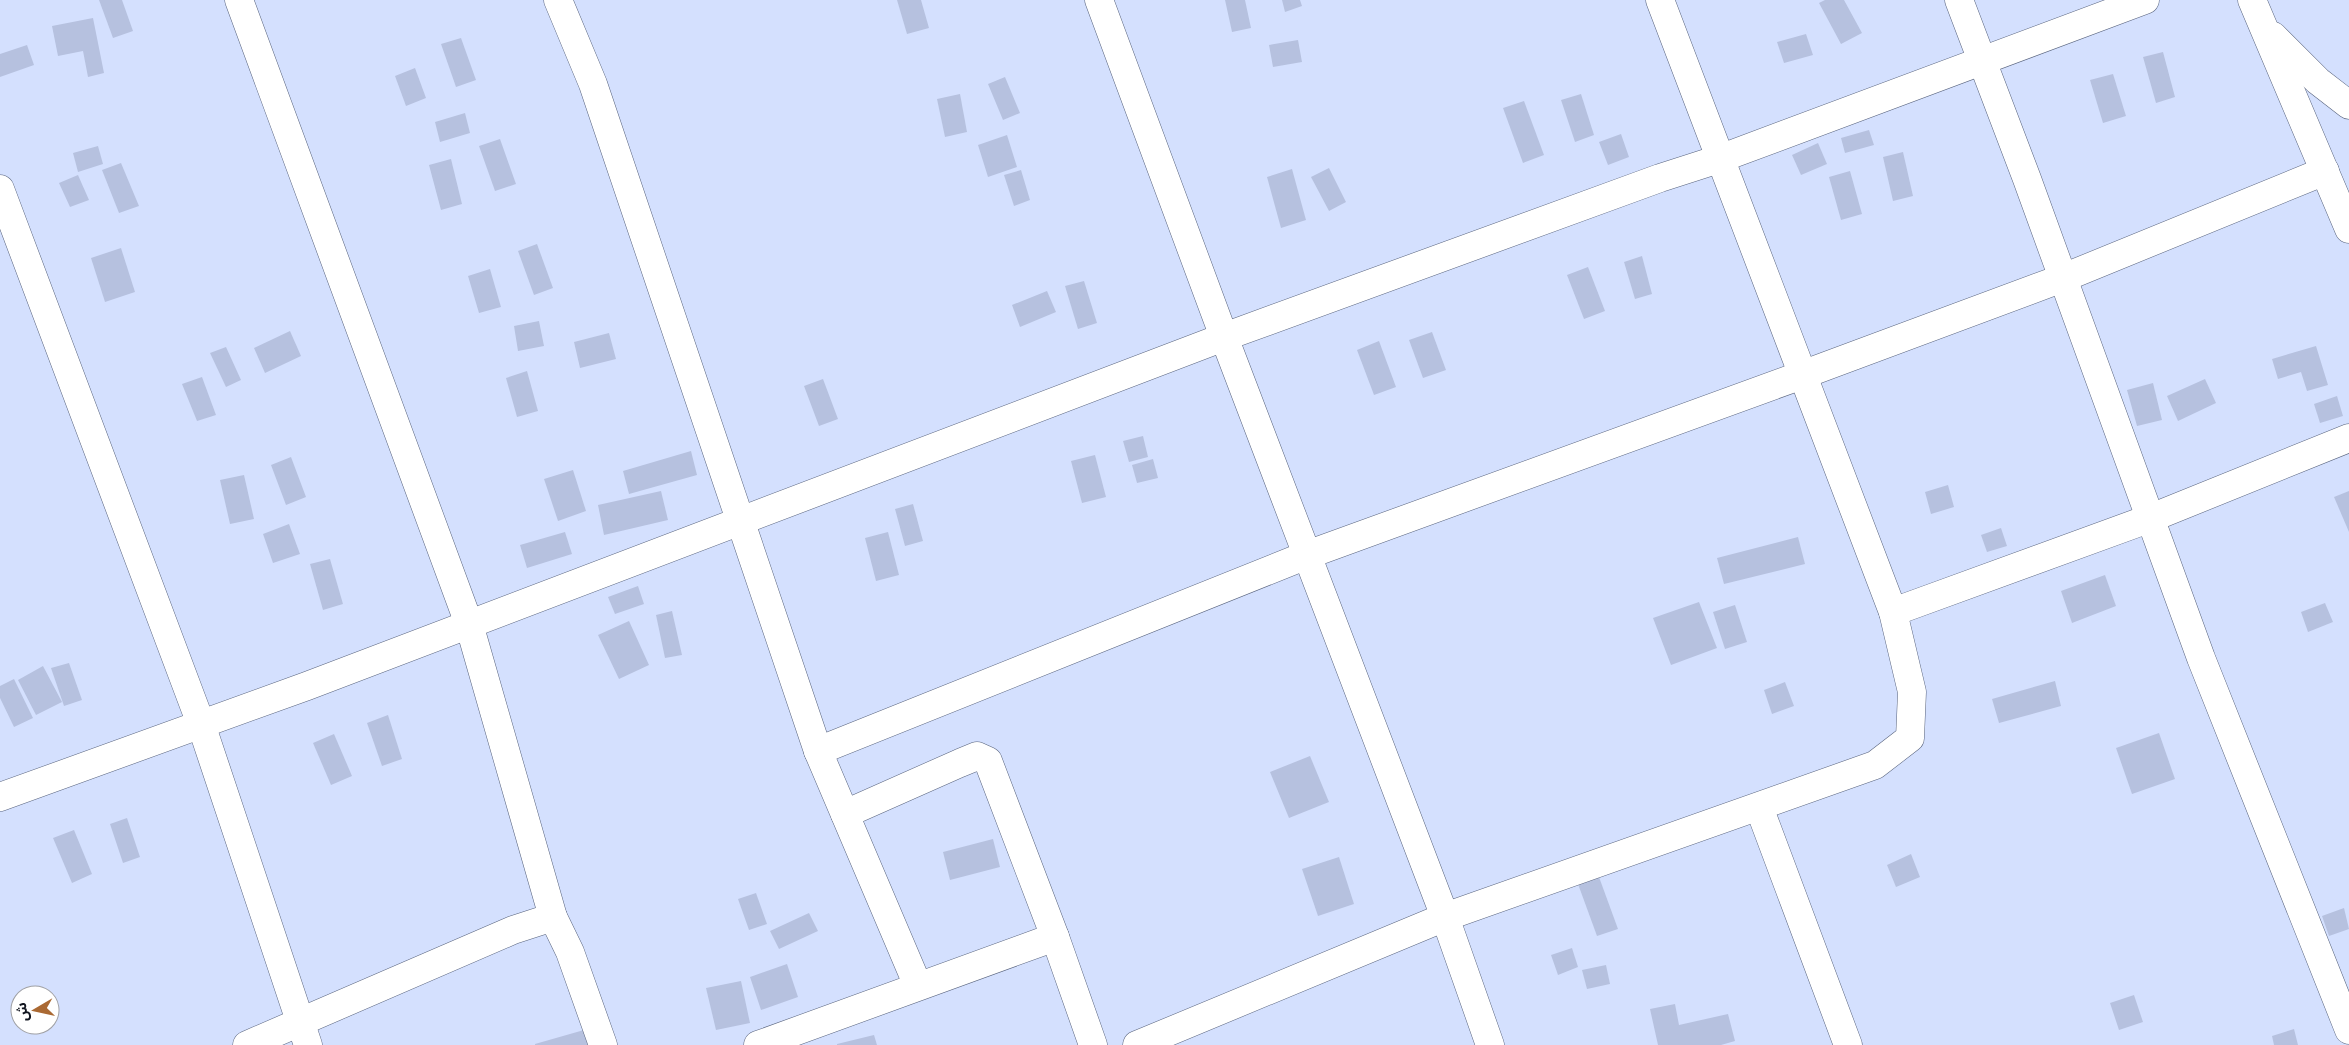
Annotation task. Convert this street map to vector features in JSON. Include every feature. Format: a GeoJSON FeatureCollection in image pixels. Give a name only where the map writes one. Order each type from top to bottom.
{"type":"FeatureCollection","features":[{"type":"Feature","properties":{"kind":"street"},"geometry":{"type":"LineString","coordinates":[[239,0],[469,624],[553,917],[570,952],[603,1045]]}},
{"type":"Feature","properties":{"kind":"street"},"geometry":{"type":"LineString","coordinates":[[558,0],[593,84],[818,751],[918,986]]}},
{"type":"Feature","properties":{"kind":"street"},"geometry":{"type":"LineString","coordinates":[[1099,0],[1224,337],[1445,917],[1490,1045]]}},
{"type":"Feature","properties":{"kind":"street"},"geometry":{"type":"LineString","coordinates":[[1137,1045],[1445,917],[1875,765],[1910,738],[1912,692],[1893,612],[1660,0]]}},
{"type":"Feature","properties":{"kind":"street"},"geometry":{"type":"LineString","coordinates":[[1959,0],[2063,278],[2201,658],[2349,1030]]}},
{"type":"Feature","properties":{"kind":"street"},"geometry":{"type":"LineString","coordinates":[[0,797],[469,624],[1224,337],[1660,178],[1719,159],[2145,0]]}},
{"type":"Feature","properties":{"kind":"street"},"geometry":{"type":"LineString","coordinates":[[2252,0],[2349,229]]}},
{"type":"Feature","properties":{"kind":"street"},"geometry":{"type":"LineString","coordinates":[[2264,26],[2318,81],[2349,105]]}},
{"type":"Feature","properties":{"kind":"street"},"geometry":{"type":"LineString","coordinates":[[818,751],[1307,555],[1802,376],[2063,278],[2324,171]]}},
{"type":"Feature","properties":{"kind":"street"},"geometry":{"type":"LineString","coordinates":[[0,188],[201,724],[303,1034]]}},
{"type":"Feature","properties":{"kind":"street"},"geometry":{"type":"LineString","coordinates":[[1893,612],[2151,518],[2349,438]]}},
{"type":"Feature","properties":{"kind":"street"},"geometry":{"type":"LineString","coordinates":[[844,814],[977,756],[988,761],[1093,1045]]}},
{"type":"Feature","properties":{"kind":"street"},"geometry":{"type":"LineString","coordinates":[[1758,807],[1848,1045]]}},
{"type":"Feature","properties":{"kind":"street"},"geometry":{"type":"LineString","coordinates":[[247,1045],[303,1034],[513,930],[553,917]]}},
{"type":"Feature","properties":{"kind":"street"},"geometry":{"type":"LineString","coordinates":[[758,1045],[1055,938]]}},
{"type":"Feature","properties":{"kind":"building"},"geometry":{"type":"Polygon","coordinates":[[[99,0],[122,0],[133,31],[113,38],[99,0]]]}},
{"type":"Feature","properties":{"kind":"building"},"geometry":{"type":"Polygon","coordinates":[[[897,0],[921,0],[929,28],[907,34],[897,0]]]}},
{"type":"Feature","properties":{"kind":"building"},"geometry":{"type":"Polygon","coordinates":[[[1225,0],[1245,0],[1251,28],[1232,32],[1225,0]]]}},
{"type":"Feature","properties":{"kind":"building"},"geometry":{"type":"Polygon","coordinates":[[[1282,0],[1300,0],[1302,6],[1285,12],[1282,0]]]}},
{"type":"Feature","properties":{"kind":"building"},"geometry":{"type":"Polygon","coordinates":[[[1825,0],[1844,0],[1862,33],[1841,44],[1819,3],[1825,0]]]}},
{"type":"Feature","properties":{"kind":"building"},"geometry":{"type":"Polygon","coordinates":[[[93,18],[104,73],[88,77],[83,51],[58,56],[52,26],[93,18]]]}},
{"type":"Feature","properties":{"kind":"building"},"geometry":{"type":"Polygon","coordinates":[[[1806,34],[1813,55],[1784,63],[1777,42],[1806,34]]]}},
{"type":"Feature","properties":{"kind":"building"},"geometry":{"type":"Polygon","coordinates":[[[461,38],[476,80],[456,87],[441,44],[461,38]]]}},
{"type":"Feature","properties":{"kind":"building"},"geometry":{"type":"Polygon","coordinates":[[[1298,40],[1302,62],[1273,67],[1269,45],[1298,40]]]}},
{"type":"Feature","properties":{"kind":"building"},"geometry":{"type":"Polygon","coordinates":[[[27,45],[34,65],[0,77],[0,54],[27,45]]]}},
{"type":"Feature","properties":{"kind":"building"},"geometry":{"type":"Polygon","coordinates":[[[2163,52],[2175,97],[2156,103],[2143,57],[2163,52]]]}},
{"type":"Feature","properties":{"kind":"building"},"geometry":{"type":"Polygon","coordinates":[[[415,68],[426,98],[406,106],[395,76],[415,68]]]}},
{"type":"Feature","properties":{"kind":"building"},"geometry":{"type":"Polygon","coordinates":[[[2113,74],[2126,116],[2103,123],[2090,80],[2113,74]]]}},
{"type":"Feature","properties":{"kind":"building"},"geometry":{"type":"Polygon","coordinates":[[[1005,77],[1020,113],[1003,120],[988,84],[1005,77]]]}},
{"type":"Feature","properties":{"kind":"building"},"geometry":{"type":"Polygon","coordinates":[[[960,94],[967,132],[945,137],[937,99],[960,94]]]}},
{"type":"Feature","properties":{"kind":"building"},"geometry":{"type":"Polygon","coordinates":[[[1581,94],[1594,135],[1575,142],[1561,100],[1581,94]]]}},
{"type":"Feature","properties":{"kind":"building"},"geometry":{"type":"Polygon","coordinates":[[[1524,101],[1544,155],[1523,163],[1503,108],[1524,101]]]}},
{"type":"Feature","properties":{"kind":"building"},"geometry":{"type":"Polygon","coordinates":[[[465,113],[470,133],[440,142],[435,122],[465,113]]]}},
{"type":"Feature","properties":{"kind":"building"},"geometry":{"type":"Polygon","coordinates":[[[1869,130],[1874,145],[1845,153],[1841,138],[1869,130]]]}},
{"type":"Feature","properties":{"kind":"building"},"geometry":{"type":"Polygon","coordinates":[[[1621,134],[1629,157],[1608,165],[1599,142],[1621,134]]]}},
{"type":"Feature","properties":{"kind":"building"},"geometry":{"type":"Polygon","coordinates":[[[1007,135],[1017,167],[988,177],[978,145],[1007,135]]]}},
{"type":"Feature","properties":{"kind":"building"},"geometry":{"type":"Polygon","coordinates":[[[500,139],[516,184],[495,191],[479,146],[500,139]]]}},
{"type":"Feature","properties":{"kind":"building"},"geometry":{"type":"Polygon","coordinates":[[[1818,143],[1827,164],[1801,175],[1792,155],[1818,143]]]}},
{"type":"Feature","properties":{"kind":"building"},"geometry":{"type":"Polygon","coordinates":[[[98,146],[103,164],[78,172],[73,153],[98,146]]]}},
{"type":"Feature","properties":{"kind":"building"},"geometry":{"type":"Polygon","coordinates":[[[1903,152],[1913,196],[1893,201],[1883,157],[1903,152]]]}},
{"type":"Feature","properties":{"kind":"building"},"geometry":{"type":"Polygon","coordinates":[[[451,159],[462,204],[441,210],[429,165],[451,159]]]}},
{"type":"Feature","properties":{"kind":"building"},"geometry":{"type":"Polygon","coordinates":[[[121,163],[139,206],[119,213],[102,170],[121,163]]]}},
{"type":"Feature","properties":{"kind":"building"},"geometry":{"type":"Polygon","coordinates":[[[1329,168],[1346,202],[1329,211],[1311,177],[1329,168]]]}},
{"type":"Feature","properties":{"kind":"building"},"geometry":{"type":"Polygon","coordinates":[[[1292,169],[1306,220],[1281,228],[1267,177],[1292,169]]]}},
{"type":"Feature","properties":{"kind":"building"},"geometry":{"type":"Polygon","coordinates":[[[1021,170],[1030,200],[1014,206],[1004,175],[1021,170]]]}},
{"type":"Feature","properties":{"kind":"building"},"geometry":{"type":"Polygon","coordinates":[[[1850,171],[1862,214],[1841,220],[1829,177],[1850,171]]]}},
{"type":"Feature","properties":{"kind":"building"},"geometry":{"type":"Polygon","coordinates":[[[78,175],[89,200],[70,207],[59,183],[78,175]]]}},
{"type":"Feature","properties":{"kind":"building"},"geometry":{"type":"Polygon","coordinates":[[[537,244],[553,288],[534,295],[518,251],[537,244]]]}},
{"type":"Feature","properties":{"kind":"building"},"geometry":{"type":"Polygon","coordinates":[[[121,248],[135,292],[105,302],[91,258],[121,248]]]}},
{"type":"Feature","properties":{"kind":"building"},"geometry":{"type":"Polygon","coordinates":[[[1642,256],[1652,294],[1635,299],[1624,262],[1642,256]]]}},
{"type":"Feature","properties":{"kind":"building"},"geometry":{"type":"Polygon","coordinates":[[[1588,267],[1605,311],[1584,319],[1567,275],[1588,267]]]}},
{"type":"Feature","properties":{"kind":"building"},"geometry":{"type":"Polygon","coordinates":[[[490,269],[501,307],[479,313],[468,276],[490,269]]]}},
{"type":"Feature","properties":{"kind":"building"},"geometry":{"type":"Polygon","coordinates":[[[1084,281],[1097,323],[1078,329],[1065,286],[1084,281]]]}},
{"type":"Feature","properties":{"kind":"building"},"geometry":{"type":"Polygon","coordinates":[[[1047,291],[1056,312],[1020,327],[1012,305],[1047,291]]]}},
{"type":"Feature","properties":{"kind":"building"},"geometry":{"type":"Polygon","coordinates":[[[539,321],[544,346],[518,351],[514,326],[539,321]]]}},
{"type":"Feature","properties":{"kind":"building"},"geometry":{"type":"Polygon","coordinates":[[[290,331],[301,356],[265,373],[254,348],[290,331]]]}},
{"type":"Feature","properties":{"kind":"building"},"geometry":{"type":"Polygon","coordinates":[[[1432,332],[1446,370],[1423,378],[1409,340],[1432,332]]]}},
{"type":"Feature","properties":{"kind":"building"},"geometry":{"type":"Polygon","coordinates":[[[609,333],[616,359],[580,368],[574,342],[609,333]]]}},
{"type":"Feature","properties":{"kind":"building"},"geometry":{"type":"Polygon","coordinates":[[[1379,341],[1396,387],[1374,395],[1357,350],[1379,341]]]}},
{"type":"Feature","properties":{"kind":"building"},"geometry":{"type":"Polygon","coordinates":[[[2316,346],[2328,385],[2307,391],[2301,372],[2278,379],[2272,359],[2316,346]]]}},
{"type":"Feature","properties":{"kind":"building"},"geometry":{"type":"Polygon","coordinates":[[[226,347],[241,380],[226,387],[210,353],[226,347]]]}},
{"type":"Feature","properties":{"kind":"building"},"geometry":{"type":"Polygon","coordinates":[[[527,371],[538,411],[517,417],[506,378],[527,371]]]}},
{"type":"Feature","properties":{"kind":"building"},"geometry":{"type":"Polygon","coordinates":[[[202,377],[216,415],[197,421],[182,384],[202,377]]]}},
{"type":"Feature","properties":{"kind":"building"},"geometry":{"type":"Polygon","coordinates":[[[823,379],[838,419],[819,426],[804,386],[823,379]]]}},
{"type":"Feature","properties":{"kind":"building"},"geometry":{"type":"Polygon","coordinates":[[[2205,379],[2216,403],[2178,421],[2167,396],[2205,379]]]}},
{"type":"Feature","properties":{"kind":"building"},"geometry":{"type":"Polygon","coordinates":[[[2153,383],[2162,420],[2137,426],[2127,390],[2153,383]]]}},
{"type":"Feature","properties":{"kind":"building"},"geometry":{"type":"Polygon","coordinates":[[[2337,396],[2343,416],[2320,423],[2314,404],[2337,396]]]}},
{"type":"Feature","properties":{"kind":"building"},"geometry":{"type":"Polygon","coordinates":[[[1143,436],[1148,457],[1129,462],[1123,441],[1143,436]]]}},
{"type":"Feature","properties":{"kind":"building"},"geometry":{"type":"Polygon","coordinates":[[[691,451],[697,475],[629,494],[623,471],[691,451]]]}},
{"type":"Feature","properties":{"kind":"building"},"geometry":{"type":"Polygon","coordinates":[[[1095,455],[1106,497],[1082,503],[1071,461],[1095,455]]]}},
{"type":"Feature","properties":{"kind":"building"},"geometry":{"type":"Polygon","coordinates":[[[291,457],[306,497],[286,505],[271,465],[291,457]]]}},
{"type":"Feature","properties":{"kind":"building"},"geometry":{"type":"Polygon","coordinates":[[[1153,459],[1158,478],[1137,483],[1132,465],[1153,459]]]}},
{"type":"Feature","properties":{"kind":"building"},"geometry":{"type":"Polygon","coordinates":[[[573,470],[586,511],[558,521],[544,479],[573,470]]]}},
{"type":"Feature","properties":{"kind":"building"},"geometry":{"type":"Polygon","coordinates":[[[244,475],[254,519],[230,524],[220,480],[244,475]]]}},
{"type":"Feature","properties":{"kind":"building"},"geometry":{"type":"Polygon","coordinates":[[[1948,485],[1954,507],[1931,514],[1925,492],[1948,485]]]}},
{"type":"Feature","properties":{"kind":"building"},"geometry":{"type":"Polygon","coordinates":[[[661,491],[668,520],[604,535],[598,505],[661,491]]]}},
{"type":"Feature","properties":{"kind":"building"},"geometry":{"type":"Polygon","coordinates":[[[2349,491],[2349,532],[2334,497],[2349,491]]]}},
{"type":"Feature","properties":{"kind":"building"},"geometry":{"type":"Polygon","coordinates":[[[913,504],[923,541],[905,546],[895,509],[913,504]]]}},
{"type":"Feature","properties":{"kind":"building"},"geometry":{"type":"Polygon","coordinates":[[[289,524],[300,554],[273,563],[263,534],[289,524]]]}},
{"type":"Feature","properties":{"kind":"building"},"geometry":{"type":"Polygon","coordinates":[[[2001,528],[2007,546],[1987,552],[1981,535],[2001,528]]]}},
{"type":"Feature","properties":{"kind":"building"},"geometry":{"type":"Polygon","coordinates":[[[565,532],[572,554],[527,568],[520,545],[565,532]]]}},
{"type":"Feature","properties":{"kind":"building"},"geometry":{"type":"Polygon","coordinates":[[[888,532],[899,575],[876,581],[865,538],[888,532]]]}},
{"type":"Feature","properties":{"kind":"building"},"geometry":{"type":"Polygon","coordinates":[[[1798,537],[1805,564],[1724,584],[1717,558],[1798,537]]]}},
{"type":"Feature","properties":{"kind":"building"},"geometry":{"type":"Polygon","coordinates":[[[330,559],[343,604],[323,610],[310,564],[330,559]]]}},
{"type":"Feature","properties":{"kind":"building"},"geometry":{"type":"Polygon","coordinates":[[[2105,575],[2116,606],[2072,623],[2061,591],[2105,575]]]}},
{"type":"Feature","properties":{"kind":"building"},"geometry":{"type":"Polygon","coordinates":[[[638,586],[644,604],[615,614],[608,597],[638,586]]]}},
{"type":"Feature","properties":{"kind":"building"},"geometry":{"type":"Polygon","coordinates":[[[1699,602],[1717,648],[1671,665],[1653,618],[1699,602]]]}},
{"type":"Feature","properties":{"kind":"building"},"geometry":{"type":"Polygon","coordinates":[[[2325,603],[2333,622],[2308,632],[2301,612],[2325,603]]]}},
{"type":"Feature","properties":{"kind":"building"},"geometry":{"type":"Polygon","coordinates":[[[1735,605],[1747,642],[1725,649],[1713,612],[1735,605]]]}},
{"type":"Feature","properties":{"kind":"building"},"geometry":{"type":"Polygon","coordinates":[[[672,611],[682,655],[665,658],[656,615],[672,611]]]}},
{"type":"Feature","properties":{"kind":"building"},"geometry":{"type":"Polygon","coordinates":[[[629,621],[649,665],[619,679],[598,635],[629,621]]]}},
{"type":"Feature","properties":{"kind":"building"},"geometry":{"type":"Polygon","coordinates":[[[69,663],[82,700],[64,706],[51,668],[69,663]]]}},
{"type":"Feature","properties":{"kind":"building"},"geometry":{"type":"Polygon","coordinates":[[[43,666],[62,702],[36,715],[18,680],[43,666]]]}},
{"type":"Feature","properties":{"kind":"building"},"geometry":{"type":"Polygon","coordinates":[[[14,679],[33,718],[14,727],[0,698],[0,686],[14,679]]]}},
{"type":"Feature","properties":{"kind":"building"},"geometry":{"type":"Polygon","coordinates":[[[2055,681],[2061,706],[1999,723],[1992,699],[2055,681]]]}},
{"type":"Feature","properties":{"kind":"building"},"geometry":{"type":"Polygon","coordinates":[[[1785,682],[1794,706],[1772,714],[1764,690],[1785,682]]]}},
{"type":"Feature","properties":{"kind":"building"},"geometry":{"type":"Polygon","coordinates":[[[388,715],[402,759],[382,766],[367,723],[388,715]]]}},
{"type":"Feature","properties":{"kind":"building"},"geometry":{"type":"Polygon","coordinates":[[[2159,733],[2175,779],[2132,794],[2116,748],[2159,733]]]}},
{"type":"Feature","properties":{"kind":"building"},"geometry":{"type":"Polygon","coordinates":[[[334,734],[352,776],[331,785],[313,743],[334,734]]]}},
{"type":"Feature","properties":{"kind":"building"},"geometry":{"type":"Polygon","coordinates":[[[1310,756],[1329,802],[1289,818],[1270,772],[1310,756]]]}},
{"type":"Feature","properties":{"kind":"building"},"geometry":{"type":"Polygon","coordinates":[[[127,818],[140,857],[123,863],[110,824],[127,818]]]}},
{"type":"Feature","properties":{"kind":"building"},"geometry":{"type":"Polygon","coordinates":[[[74,830],[92,874],[72,883],[53,838],[74,830]]]}},
{"type":"Feature","properties":{"kind":"building"},"geometry":{"type":"Polygon","coordinates":[[[993,839],[1000,867],[950,880],[943,852],[993,839]]]}},
{"type":"Feature","properties":{"kind":"building"},"geometry":{"type":"Polygon","coordinates":[[[1911,854],[1920,877],[1896,887],[1887,865],[1911,854]]]}},
{"type":"Feature","properties":{"kind":"building"},"geometry":{"type":"Polygon","coordinates":[[[1339,857],[1354,904],[1318,916],[1302,869],[1339,857]]]}},
{"type":"Feature","properties":{"kind":"building"},"geometry":{"type":"Polygon","coordinates":[[[1599,877],[1618,929],[1597,936],[1578,884],[1599,877]]]}},
{"type":"Feature","properties":{"kind":"building"},"geometry":{"type":"Polygon","coordinates":[[[756,893],[767,924],[749,930],[738,899],[756,893]]]}},
{"type":"Feature","properties":{"kind":"building"},"geometry":{"type":"Polygon","coordinates":[[[2344,908],[2349,929],[2329,936],[2322,916],[2344,908]]]}},
{"type":"Feature","properties":{"kind":"building"},"geometry":{"type":"Polygon","coordinates":[[[809,913],[818,931],[779,949],[770,931],[809,913]]]}},
{"type":"Feature","properties":{"kind":"building"},"geometry":{"type":"Polygon","coordinates":[[[1572,948],[1578,967],[1558,975],[1551,955],[1572,948]]]}},
{"type":"Feature","properties":{"kind":"building"},"geometry":{"type":"Polygon","coordinates":[[[787,964],[798,997],[761,1010],[750,977],[787,964]]]}},
{"type":"Feature","properties":{"kind":"building"},"geometry":{"type":"Polygon","coordinates":[[[1606,965],[1610,984],[1587,989],[1582,970],[1606,965]]]}},
{"type":"Feature","properties":{"kind":"building"},"geometry":{"type":"Polygon","coordinates":[[[741,981],[750,1023],[716,1030],[706,988],[741,981]]]}},
{"type":"Feature","properties":{"kind":"building"},"geometry":{"type":"Polygon","coordinates":[[[2134,995],[2143,1022],[2119,1030],[2110,1003],[2134,995]]]}},
{"type":"Feature","properties":{"kind":"building"},"geometry":{"type":"Polygon","coordinates":[[[1675,1004],[1679,1025],[1728,1014],[1735,1041],[1721,1045],[1658,1045],[1650,1009],[1675,1004]]]}},
{"type":"Feature","properties":{"kind":"building"},"geometry":{"type":"Polygon","coordinates":[[[2294,1029],[2298,1045],[2274,1045],[2272,1036],[2294,1029]]]}},
{"type":"Feature","properties":{"kind":"building"},"geometry":{"type":"Polygon","coordinates":[[[584,1030],[588,1045],[535,1045],[535,1044],[584,1030]]]}},
{"type":"Feature","properties":{"kind":"building"},"geometry":{"type":"Polygon","coordinates":[[[874,1035],[877,1045],[837,1045],[837,1044],[874,1035]]]}}]}
